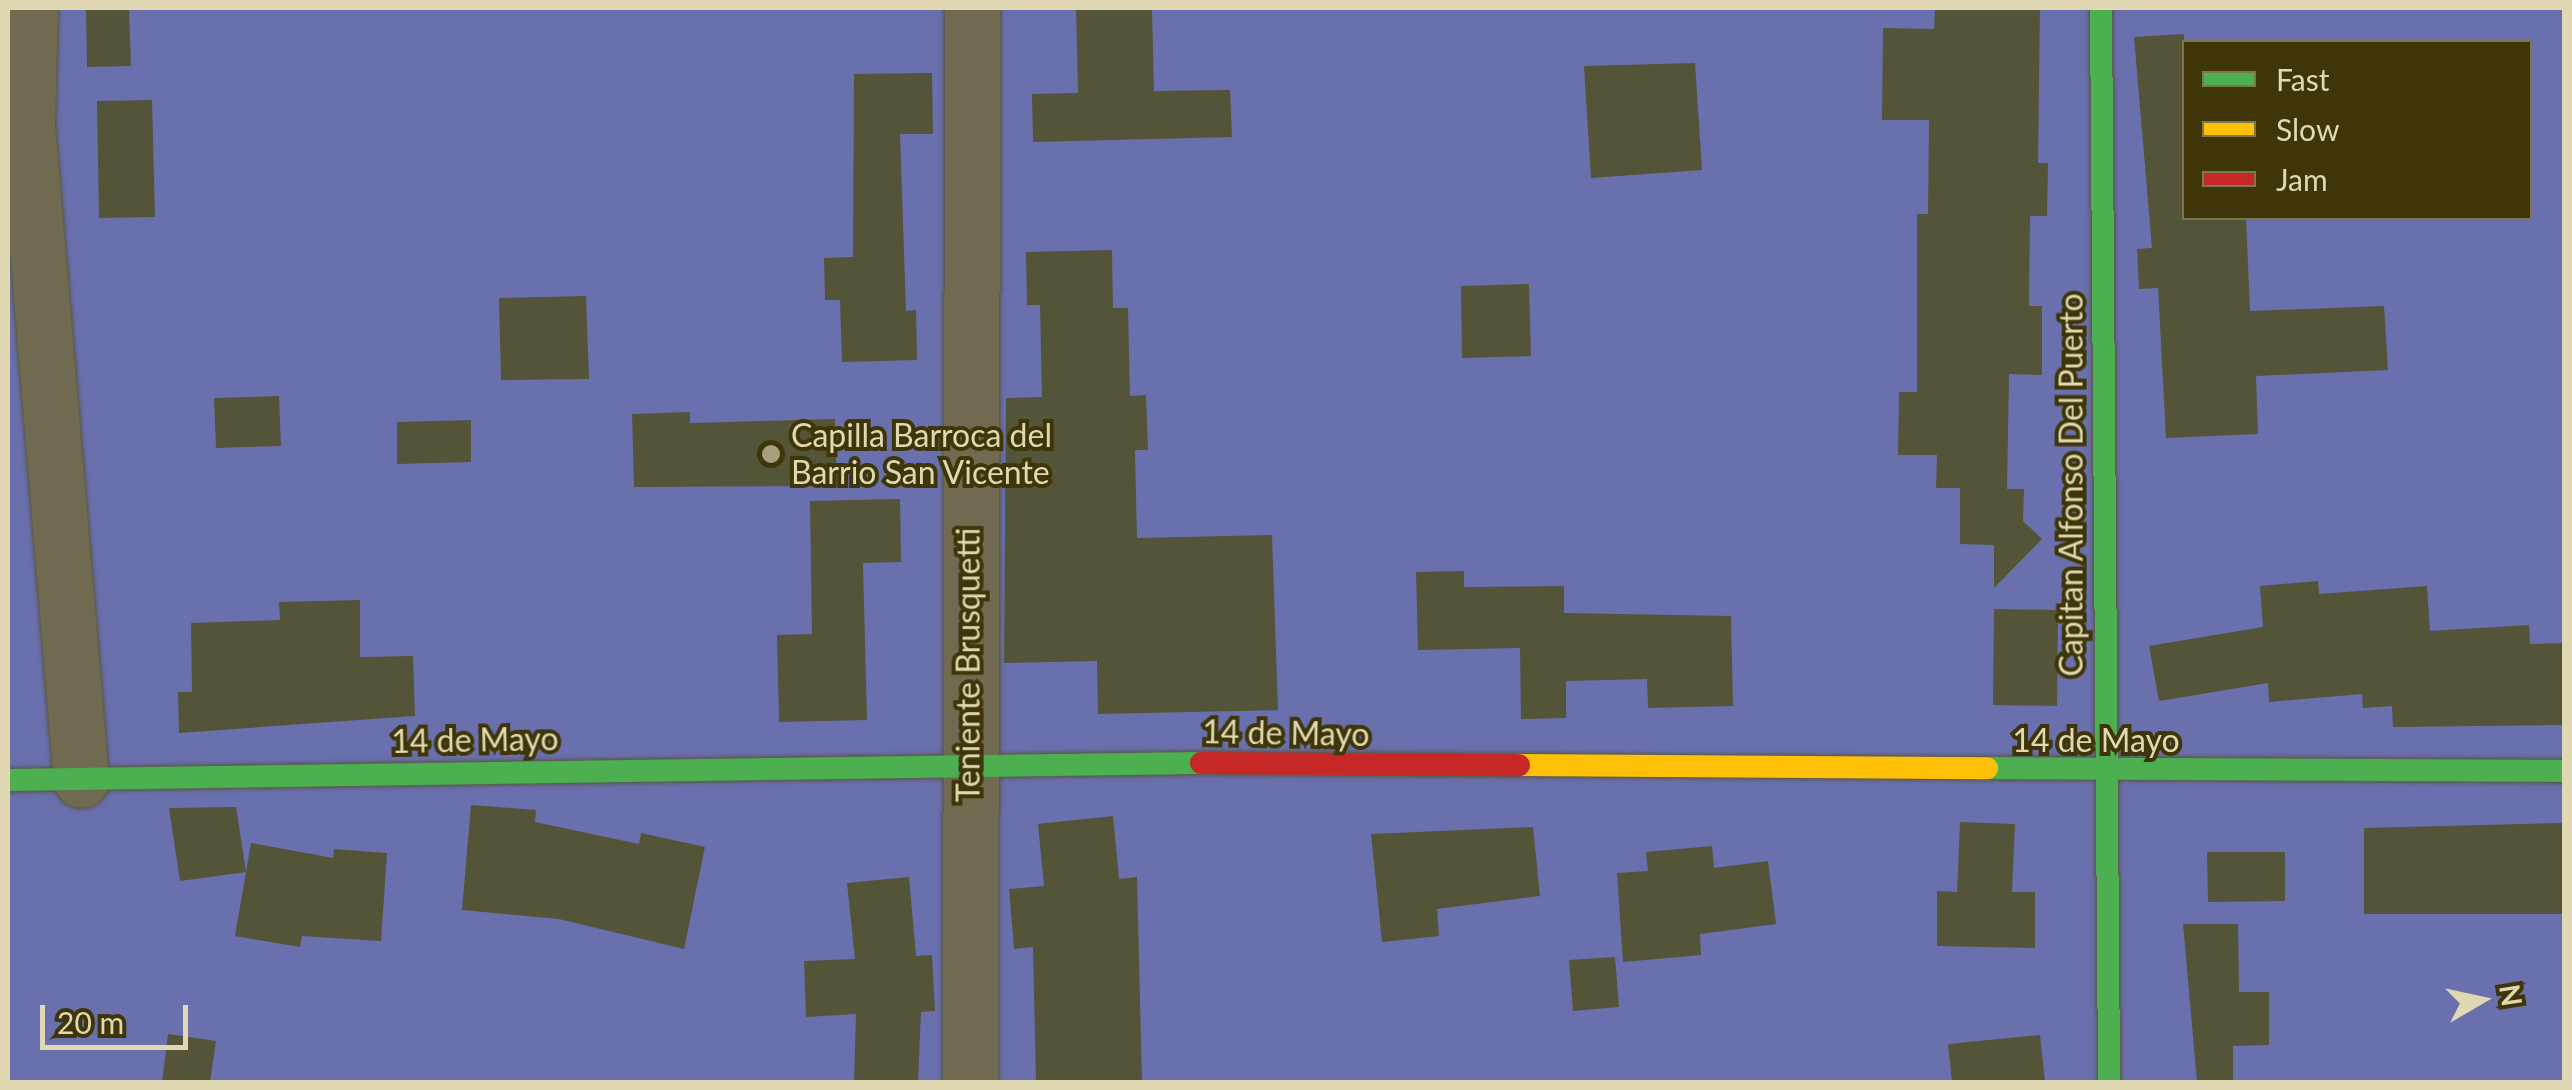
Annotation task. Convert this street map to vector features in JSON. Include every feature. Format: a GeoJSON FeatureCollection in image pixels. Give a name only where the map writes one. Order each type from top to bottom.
{"type":"FeatureCollection","features":[{"type":"Feature","properties":{"kind":"street"},"geometry":{"type":"LineString","coordinates":[[30,8],[17,126],[81,780]]}},
{"type":"Feature","properties":{"kind":"street","name":"Teniente Brusquetti"},"geometry":{"type":"LineString","coordinates":[[970,1082],[967,762],[972,8]]}},
{"type":"Feature","properties":{"kind":"street","name":"Capitan Alfonso Del Puerto"},"geometry":{"type":"LineString","coordinates":[[2101,8],[2110,1082]]}},
{"type":"Feature","properties":{"kind":"street","name":"14 de Mayo"},"geometry":{"type":"LineString","coordinates":[[8,780],[967,762],[2106,773],[2564,771]]}},
{"type":"Feature","properties":{"kind":"water"},"geometry":{"type":"Polygon","coordinates":[[[8,8],[2564,8],[2564,1082],[8,1082],[8,8]]]}},
{"type":"Feature","properties":{"kind":"building"},"geometry":{"type":"Polygon","coordinates":[[[86,8],[129,8],[131,66],[87,67],[86,8]]]}},
{"type":"Feature","properties":{"kind":"building"},"geometry":{"type":"Polygon","coordinates":[[[1076,8],[1152,8],[1154,91],[1230,90],[1232,137],[1033,142],[1032,94],[1078,93],[1076,8]]]}},
{"type":"Feature","properties":{"kind":"building"},"geometry":{"type":"Polygon","coordinates":[[[1935,8],[2040,8],[2038,163],[2048,163],[2047,216],[2030,216],[2029,306],[2042,306],[2042,375],[2009,374],[2007,489],[2024,489],[2023,521],[2042,539],[1994,588],[1994,545],[1960,544],[1960,488],[1936,488],[1937,455],[1898,455],[1899,392],[1917,392],[1917,214],[1928,214],[1929,120],[1882,120],[1883,28],[1934,29],[1935,8]]]}},
{"type":"Feature","properties":{"kind":"building"},"geometry":{"type":"Polygon","coordinates":[[[2184,34],[2182,220],[2246,220],[2250,311],[2384,306],[2388,370],[2256,376],[2258,434],[2166,438],[2158,288],[2139,289],[2137,249],[2152,248],[2134,37],[2184,34]]]}},
{"type":"Feature","properties":{"kind":"building"},"geometry":{"type":"Polygon","coordinates":[[[1695,63],[1702,170],[1591,178],[1584,66],[1695,63]]]}},
{"type":"Feature","properties":{"kind":"building"},"geometry":{"type":"Polygon","coordinates":[[[932,73],[933,134],[900,134],[906,311],[916,310],[917,360],[842,362],[840,300],[825,300],[824,258],[853,257],[854,74],[932,73]]]}},
{"type":"Feature","properties":{"kind":"building"},"geometry":{"type":"Polygon","coordinates":[[[152,100],[155,217],[99,218],[97,101],[152,100]]]}},
{"type":"Feature","properties":{"kind":"building"},"geometry":{"type":"Polygon","coordinates":[[[1112,250],[1113,308],[1128,308],[1130,396],[1146,395],[1148,450],[1135,450],[1137,538],[1272,535],[1278,710],[1098,714],[1097,661],[1004,663],[1006,398],[1042,397],[1040,305],[1027,305],[1026,252],[1112,250]]]}},
{"type":"Feature","properties":{"kind":"building"},"geometry":{"type":"Polygon","coordinates":[[[1529,284],[1531,356],[1462,358],[1461,286],[1529,284]]]}},
{"type":"Feature","properties":{"kind":"building"},"geometry":{"type":"Polygon","coordinates":[[[586,296],[589,379],[501,380],[499,298],[586,296]]]}},
{"type":"Feature","properties":{"kind":"building"},"geometry":{"type":"Polygon","coordinates":[[[279,396],[281,446],[216,448],[214,398],[279,396]]]}},
{"type":"Feature","properties":{"kind":"building","name":"Capilla Barroca del Barrio San Vicente"},"geometry":{"type":"Polygon","coordinates":[[[690,412],[690,423],[835,419],[837,486],[634,487],[632,414],[690,412]]]}},
{"type":"Feature","properties":{"kind":"building"},"geometry":{"type":"Polygon","coordinates":[[[471,420],[471,462],[397,464],[397,422],[471,420]]]}},
{"type":"Feature","properties":{"kind":"building"},"geometry":{"type":"Polygon","coordinates":[[[900,499],[901,562],[863,563],[867,720],[779,722],[777,635],[812,634],[810,501],[900,499]]]}},
{"type":"Feature","properties":{"kind":"building"},"geometry":{"type":"Polygon","coordinates":[[[1464,571],[1464,587],[1564,586],[1564,613],[1731,616],[1733,706],[1648,708],[1647,679],[1566,681],[1566,718],[1521,719],[1520,648],[1418,650],[1416,572],[1464,571]]]}},
{"type":"Feature","properties":{"kind":"building"},"geometry":{"type":"Polygon","coordinates":[[[2318,581],[2319,594],[2427,586],[2430,631],[2529,625],[2530,644],[2564,643],[2564,725],[2393,727],[2392,706],[2363,708],[2362,694],[2269,702],[2268,683],[2159,701],[2149,646],[2263,627],[2260,586],[2318,581]]]}},
{"type":"Feature","properties":{"kind":"building"},"geometry":{"type":"Polygon","coordinates":[[[360,600],[360,657],[413,656],[415,716],[179,733],[178,692],[192,692],[191,623],[280,620],[279,602],[360,600]]]}},
{"type":"Feature","properties":{"kind":"building"},"geometry":{"type":"Polygon","coordinates":[[[1994,609],[2058,610],[2057,706],[1993,705],[1994,609]]]}},
{"type":"Feature","properties":{"kind":"building"},"geometry":{"type":"Polygon","coordinates":[[[471,805],[536,810],[535,822],[639,844],[641,833],[705,847],[684,949],[559,919],[462,910],[471,805]]]}},
{"type":"Feature","properties":{"kind":"building"},"geometry":{"type":"Polygon","coordinates":[[[236,807],[246,872],[180,881],[169,808],[236,807]]]}},
{"type":"Feature","properties":{"kind":"building"},"geometry":{"type":"Polygon","coordinates":[[[1113,816],[1119,879],[1137,877],[1142,1082],[1036,1082],[1033,947],[1014,949],[1009,889],[1044,886],[1038,824],[1113,816]]]}},
{"type":"Feature","properties":{"kind":"building"},"geometry":{"type":"Polygon","coordinates":[[[1960,822],[2015,824],[2012,892],[2035,892],[2035,948],[1937,946],[1937,891],[1957,892],[1960,822]]]}},
{"type":"Feature","properties":{"kind":"building"},"geometry":{"type":"Polygon","coordinates":[[[2564,823],[2564,914],[2364,914],[2364,828],[2564,823]]]}},
{"type":"Feature","properties":{"kind":"building"},"geometry":{"type":"Polygon","coordinates":[[[1533,827],[1540,896],[1437,909],[1439,936],[1382,942],[1371,834],[1533,827]]]}},
{"type":"Feature","properties":{"kind":"building"},"geometry":{"type":"Polygon","coordinates":[[[251,843],[333,858],[334,849],[387,853],[381,941],[302,936],[300,947],[235,936],[251,843]]]}},
{"type":"Feature","properties":{"kind":"building"},"geometry":{"type":"Polygon","coordinates":[[[1712,846],[1714,868],[1768,861],[1776,924],[1700,934],[1701,955],[1623,962],[1617,873],[1648,871],[1646,852],[1712,846]]]}},
{"type":"Feature","properties":{"kind":"building"},"geometry":{"type":"Polygon","coordinates":[[[2207,852],[2285,852],[2285,901],[2208,902],[2207,852]]]}},
{"type":"Feature","properties":{"kind":"building"},"geometry":{"type":"Polygon","coordinates":[[[909,877],[916,956],[932,955],[935,1011],[921,1012],[918,1082],[854,1082],[856,1014],[806,1017],[804,961],[855,959],[847,883],[909,877]]]}},
{"type":"Feature","properties":{"kind":"building"},"geometry":{"type":"Polygon","coordinates":[[[2183,924],[2238,924],[2239,992],[2269,992],[2269,1045],[2233,1046],[2233,1082],[2197,1082],[2183,924]]]}},
{"type":"Feature","properties":{"kind":"building"},"geometry":{"type":"Polygon","coordinates":[[[1615,957],[1619,1007],[1573,1011],[1569,960],[1615,957]]]}},
{"type":"Feature","properties":{"kind":"building"},"geometry":{"type":"Polygon","coordinates":[[[168,1034],[216,1041],[210,1082],[162,1082],[168,1034]]]}},
{"type":"Feature","properties":{"kind":"building"},"geometry":{"type":"Polygon","coordinates":[[[2040,1035],[2045,1082],[1952,1082],[1948,1044],[2040,1035]]]}},
{"type":"Feature","properties":{"kind":"traffic: fast"},"geometry":{"type":"LineString","coordinates":[[2101,8],[2109,1082]]}},
{"type":"Feature","properties":{"kind":"traffic: fast"},"geometry":{"type":"LineString","coordinates":[[8,780],[1201,763]]}},
{"type":"Feature","properties":{"kind":"traffic: fast"},"geometry":{"type":"LineString","coordinates":[[1987,768],[2564,771]]}},
{"type":"Feature","properties":{"kind":"traffic: slow"},"geometry":{"type":"LineString","coordinates":[[1519,765],[1987,768]]}},
{"type":"Feature","properties":{"kind":"traffic: jam"},"geometry":{"type":"LineString","coordinates":[[1201,763],[1519,765]]}},
{"type":"Feature","properties":{"kind":"place","name":"Capilla Barroca del Barrio San Vicente"},"geometry":{"type":"Point","coordinates":[771,454]}}]}
